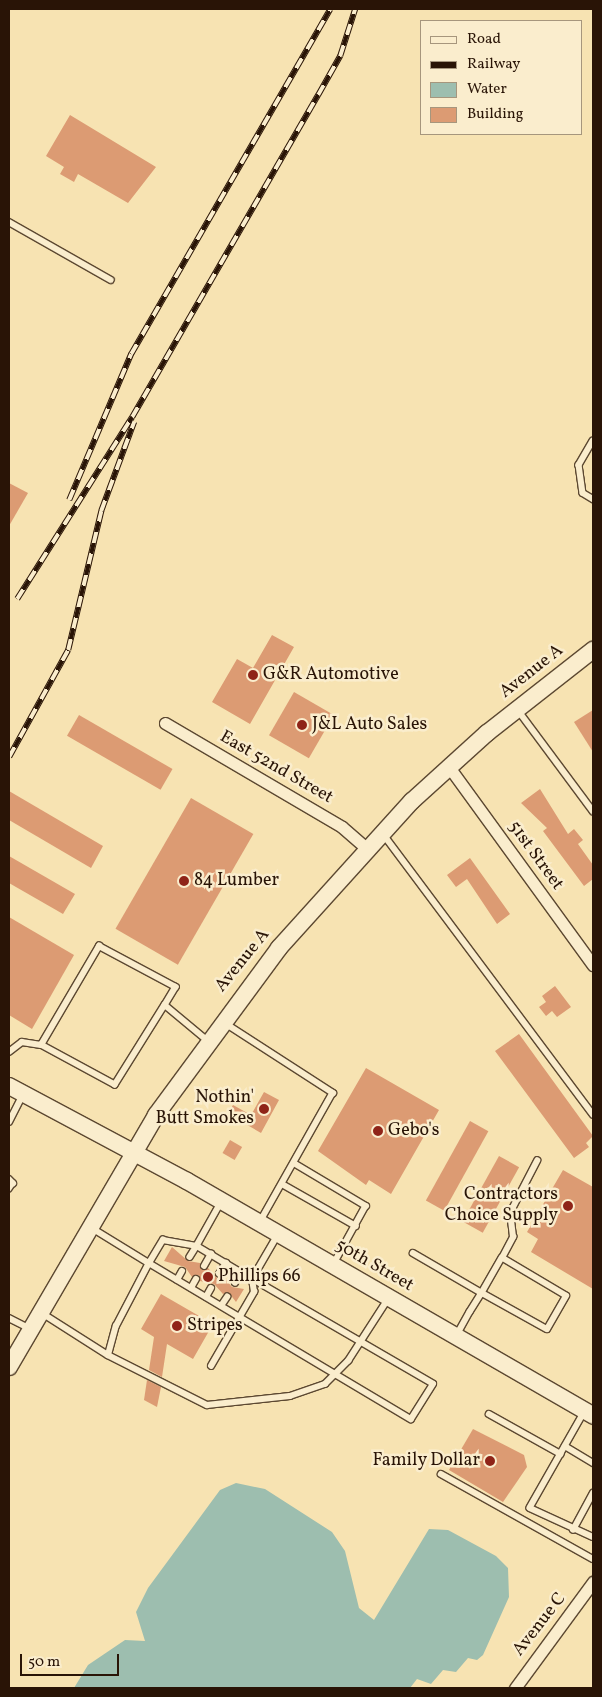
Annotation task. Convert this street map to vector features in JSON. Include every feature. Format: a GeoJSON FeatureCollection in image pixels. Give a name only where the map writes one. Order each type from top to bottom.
{"type":"FeatureCollection","features":[{"type":"Feature","properties":{"kind":"main road","name":"Avenue A"},"geometry":{"type":"LineString","coordinates":[[9,1367],[133,1152],[221,1021],[380,832],[449,767],[517,708],[593,650]]}},
{"type":"Feature","properties":{"kind":"main road","name":"50th Street"},"geometry":{"type":"LineString","coordinates":[[9,1086],[222,1202],[589,1413]]}},
{"type":"Feature","properties":{"kind":"street","name":"East 52nd Street"},"geometry":{"type":"LineString","coordinates":[[165,724],[342,827],[366,848]]}},
{"type":"Feature","properties":{"kind":"street","name":"51st Street"},"geometry":{"type":"LineString","coordinates":[[449,767],[589,949],[593,965]]}},
{"type":"Feature","properties":{"kind":"street","name":"Avenue C"},"geometry":{"type":"LineString","coordinates":[[514,1688],[593,1582]]}},
{"type":"Feature","properties":{"kind":"lane"},"geometry":{"type":"LineString","coordinates":[[9,222],[112,280]]}},
{"type":"Feature","properties":{"kind":"lane"},"geometry":{"type":"LineString","coordinates":[[593,441],[579,465],[583,493],[593,499]]}},
{"type":"Feature","properties":{"kind":"lane"},"geometry":{"type":"LineString","coordinates":[[517,708],[593,811]]}},
{"type":"Feature","properties":{"kind":"lane"},"geometry":{"type":"LineString","coordinates":[[380,832],[593,1114]]}},
{"type":"Feature","properties":{"kind":"lane"},"geometry":{"type":"LineString","coordinates":[[9,1052],[22,1042],[41,1045],[115,1085],[176,987],[99,946],[41,1045]]}},
{"type":"Feature","properties":{"kind":"lane"},"geometry":{"type":"LineString","coordinates":[[165,1005],[207,1040]]}},
{"type":"Feature","properties":{"kind":"lane"},"geometry":{"type":"LineString","coordinates":[[221,1021],[333,1093],[259,1223]]}},
{"type":"Feature","properties":{"kind":"lane"},"geometry":{"type":"LineString","coordinates":[[9,1122],[24,1094]]}},
{"type":"Feature","properties":{"kind":"lane"},"geometry":{"type":"LineString","coordinates":[[456,1336],[513,1237],[510,1213],[537,1161]]}},
{"type":"Feature","properties":{"kind":"lane"},"geometry":{"type":"LineString","coordinates":[[294,1162],[364,1203],[356,1226],[333,1266]]}},
{"type":"Feature","properties":{"kind":"lane"},"geometry":{"type":"LineString","coordinates":[[9,1179],[13,1183],[9,1189]]}},
{"type":"Feature","properties":{"kind":"lane"},"geometry":{"type":"LineString","coordinates":[[282,1184],[356,1226]]}},
{"type":"Feature","properties":{"kind":"lane"},"geometry":{"type":"LineString","coordinates":[[190,1257],[222,1202]]}},
{"type":"Feature","properties":{"kind":"lane"},"geometry":{"type":"LineString","coordinates":[[90,1227],[149,1263],[177,1280],[412,1419],[433,1384],[197,1246],[178,1239],[163,1240],[149,1263],[116,1326],[108,1355]]}},
{"type":"Feature","properties":{"kind":"lane"},"geometry":{"type":"LineString","coordinates":[[211,1366],[254,1292],[252,1279],[278,1234]]}},
{"type":"Feature","properties":{"kind":"lane"},"geometry":{"type":"LineString","coordinates":[[204,1266],[211,1254]]}},
{"type":"Feature","properties":{"kind":"lane"},"geometry":{"type":"LineString","coordinates":[[413,1254],[547,1329],[566,1296],[502,1258]]}},
{"type":"Feature","properties":{"kind":"lane"},"geometry":{"type":"LineString","coordinates":[[219,1274],[226,1263]]}},
{"type":"Feature","properties":{"kind":"lane"},"geometry":{"type":"LineString","coordinates":[[177,1280],[182,1271]]}},
{"type":"Feature","properties":{"kind":"lane"},"geometry":{"type":"LineString","coordinates":[[234,1283],[241,1272]]}},
{"type":"Feature","properties":{"kind":"lane"},"geometry":{"type":"LineString","coordinates":[[191,1288],[196,1279]]}},
{"type":"Feature","properties":{"kind":"lane"},"geometry":{"type":"LineString","coordinates":[[206,1297],[211,1288]]}},
{"type":"Feature","properties":{"kind":"lane"},"geometry":{"type":"LineString","coordinates":[[221,1306],[227,1297]]}},
{"type":"Feature","properties":{"kind":"lane"},"geometry":{"type":"LineString","coordinates":[[41,1312],[108,1355],[207,1405],[290,1396],[325,1384],[336,1374],[360,1342],[389,1298]]}},
{"type":"Feature","properties":{"kind":"lane"},"geometry":{"type":"LineString","coordinates":[[9,1318],[31,1329]]}},
{"type":"Feature","properties":{"kind":"lane"},"geometry":{"type":"LineString","coordinates":[[589,1413],[565,1446],[530,1508],[573,1530],[593,1536]]}},
{"type":"Feature","properties":{"kind":"lane"},"geometry":{"type":"LineString","coordinates":[[489,1414],[561,1454]]}},
{"type":"Feature","properties":{"kind":"lane"},"geometry":{"type":"LineString","coordinates":[[565,1446],[593,1463]]}},
{"type":"Feature","properties":{"kind":"lane"},"geometry":{"type":"LineString","coordinates":[[441,1474],[593,1559]]}},
{"type":"Feature","properties":{"kind":"lane"},"geometry":{"type":"LineString","coordinates":[[573,1530],[593,1493]]}},
{"type":"Feature","properties":{"kind":"water"},"geometry":{"type":"Polygon","coordinates":[[[236,1483],[265,1489],[332,1532],[345,1551],[359,1608],[374,1620],[429,1529],[448,1530],[496,1556],[508,1568],[509,1597],[483,1655],[477,1660],[468,1658],[456,1672],[443,1670],[431,1684],[417,1679],[410,1688],[74,1688],[88,1665],[125,1640],[145,1641],[136,1612],[148,1588],[220,1490],[236,1483]]]}},
{"type":"Feature","properties":{"kind":"building"},"geometry":{"type":"Polygon","coordinates":[[[70,115],[156,167],[128,203],[78,174],[74,182],[60,174],[64,167],[46,156],[70,115]]]}},
{"type":"Feature","properties":{"kind":"building"},"geometry":{"type":"Polygon","coordinates":[[[9,483],[28,493],[9,526],[9,483]]]}},
{"type":"Feature","properties":{"kind":"building","name":"G&R Automotive"},"geometry":{"type":"Polygon","coordinates":[[[272,635],[294,647],[250,724],[212,702],[237,659],[253,668],[272,635]]]}},
{"type":"Feature","properties":{"kind":"building","name":"J&L Auto Sales"},"geometry":{"type":"Polygon","coordinates":[[[294,692],[334,715],[309,758],[269,735],[294,692]]]}},
{"type":"Feature","properties":{"kind":"building"},"geometry":{"type":"Polygon","coordinates":[[[593,710],[593,752],[574,722],[593,710]]]}},
{"type":"Feature","properties":{"kind":"building"},"geometry":{"type":"Polygon","coordinates":[[[79,715],[173,769],[161,790],[67,736],[79,715]]]}},
{"type":"Feature","properties":{"kind":"building"},"geometry":{"type":"Polygon","coordinates":[[[540,789],[568,834],[574,829],[583,840],[578,844],[593,865],[593,879],[584,886],[543,831],[547,828],[521,803],[540,789]]]}},
{"type":"Feature","properties":{"kind":"building"},"geometry":{"type":"Polygon","coordinates":[[[9,791],[103,846],[91,868],[9,820],[9,791]]]}},
{"type":"Feature","properties":{"kind":"building","name":"84 Lumber"},"geometry":{"type":"Polygon","coordinates":[[[191,798],[253,834],[178,965],[116,929],[191,798]]]}},
{"type":"Feature","properties":{"kind":"building"},"geometry":{"type":"Polygon","coordinates":[[[9,856],[75,894],[63,914],[9,883],[9,856]]]}},
{"type":"Feature","properties":{"kind":"building"},"geometry":{"type":"Polygon","coordinates":[[[470,858],[510,914],[497,924],[467,879],[456,887],[447,875],[470,858]]]}},
{"type":"Feature","properties":{"kind":"building"},"geometry":{"type":"Polygon","coordinates":[[[9,917],[74,955],[32,1029],[9,1015],[9,917]]]}},
{"type":"Feature","properties":{"kind":"building"},"geometry":{"type":"Polygon","coordinates":[[[555,986],[571,1007],[557,1017],[552,1011],[546,1016],[539,1007],[546,1002],[542,996],[555,986]]]}},
{"type":"Feature","properties":{"kind":"building"},"geometry":{"type":"Polygon","coordinates":[[[519,1034],[593,1136],[586,1143],[589,1147],[574,1158],[495,1051],[519,1034]]]}},
{"type":"Feature","properties":{"kind":"building","name":"Gebo's"},"geometry":{"type":"Polygon","coordinates":[[[366,1068],[439,1110],[391,1194],[369,1180],[366,1185],[318,1151],[366,1068]]]}},
{"type":"Feature","properties":{"kind":"building","name":"Nothin' Butt Smokes"},"geometry":{"type":"Polygon","coordinates":[[[264,1092],[279,1100],[261,1133],[228,1114],[233,1105],[251,1115],[264,1092]]]}},
{"type":"Feature","properties":{"kind":"building"},"geometry":{"type":"Polygon","coordinates":[[[470,1121],[488,1131],[444,1211],[426,1201],[470,1121]]]}},
{"type":"Feature","properties":{"kind":"building"},"geometry":{"type":"Polygon","coordinates":[[[230,1140],[242,1147],[235,1160],[222,1153],[230,1140]]]}},
{"type":"Feature","properties":{"kind":"building"},"geometry":{"type":"Polygon","coordinates":[[[499,1156],[519,1167],[483,1233],[463,1222],[499,1156]]]}},
{"type":"Feature","properties":{"kind":"building","name":"Contractors Choice Supply"},"geometry":{"type":"Polygon","coordinates":[[[563,1170],[593,1187],[593,1289],[531,1252],[538,1239],[527,1232],[563,1170]]]}},
{"type":"Feature","properties":{"kind":"building","name":"Phillips 66"},"geometry":{"type":"Polygon","coordinates":[[[172,1247],[188,1261],[200,1263],[202,1270],[208,1268],[217,1278],[223,1276],[232,1287],[244,1289],[236,1302],[229,1293],[223,1294],[214,1284],[200,1281],[199,1275],[192,1277],[185,1267],[164,1261],[172,1247]]]}},
{"type":"Feature","properties":{"kind":"building","name":"Stripes"},"geometry":{"type":"Polygon","coordinates":[[[161,1294],[213,1324],[193,1359],[167,1344],[162,1377],[149,1370],[154,1337],[141,1329],[161,1294]]]}},
{"type":"Feature","properties":{"kind":"building"},"geometry":{"type":"Polygon","coordinates":[[[147,1380],[161,1387],[157,1407],[144,1400],[147,1380]]]}},
{"type":"Feature","properties":{"kind":"building","name":"Family Dollar"},"geometry":{"type":"Polygon","coordinates":[[[473,1429],[524,1455],[527,1467],[503,1502],[449,1470],[473,1429]]]}},
{"type":"Feature","properties":{"kind":"railway"},"geometry":{"type":"LineString","coordinates":[[69,500],[131,354],[330,9]]}},
{"type":"Feature","properties":{"kind":"railway"},"geometry":{"type":"LineString","coordinates":[[17,599],[132,417],[318,95],[340,56],[355,9]]}},
{"type":"Feature","properties":{"kind":"railway"},"geometry":{"type":"LineString","coordinates":[[9,757],[68,650],[101,511],[134,422]]}},
{"type":"Feature","properties":{"kind":"place","name":"G&R Automotive"},"geometry":{"type":"Point","coordinates":[253,675]}},
{"type":"Feature","properties":{"kind":"place","name":"J&L Auto Sales"},"geometry":{"type":"Point","coordinates":[302,725]}},
{"type":"Feature","properties":{"kind":"place","name":"84 Lumber"},"geometry":{"type":"Point","coordinates":[184,881]}},
{"type":"Feature","properties":{"kind":"place","name":"Nothin' Butt Smokes"},"geometry":{"type":"Point","coordinates":[264,1109]}},
{"type":"Feature","properties":{"kind":"place","name":"Gebo's"},"geometry":{"type":"Point","coordinates":[378,1131]}},
{"type":"Feature","properties":{"kind":"place","name":"Contractors Choice Supply"},"geometry":{"type":"Point","coordinates":[568,1206]}},
{"type":"Feature","properties":{"kind":"place","name":"Phillips 66"},"geometry":{"type":"Point","coordinates":[208,1277]}},
{"type":"Feature","properties":{"kind":"place","name":"Stripes"},"geometry":{"type":"Point","coordinates":[177,1326]}},
{"type":"Feature","properties":{"kind":"place","name":"Family Dollar"},"geometry":{"type":"Point","coordinates":[490,1461]}}]}
